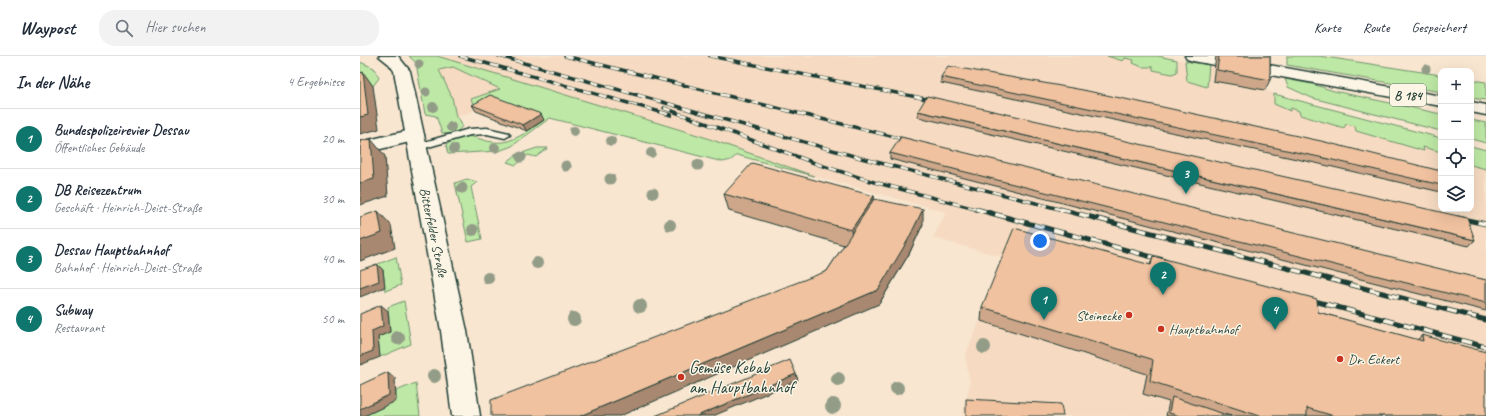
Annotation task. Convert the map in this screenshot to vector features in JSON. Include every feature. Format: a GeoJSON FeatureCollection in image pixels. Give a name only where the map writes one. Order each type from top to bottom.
{"type":"FeatureCollection","features":[{"type":"Feature","properties":{"kind":"street","name":"Bitterfelder Straße"},"geometry":{"type":"LineString","coordinates":[[387,56],[395,61],[402,71],[454,331],[466,416]]}},
{"type":"Feature","properties":{"kind":"street","name":"B 184"},"geometry":{"type":"LineString","coordinates":[[1193,56],[1438,100]]}},
{"type":"Feature","properties":{"kind":"street"},"geometry":{"type":"LineString","coordinates":[[1474,108],[1486,110]]}},
{"type":"Feature","properties":{"kind":"street"},"geometry":{"type":"LineString","coordinates":[[360,148],[416,141]]}},
{"type":"Feature","properties":{"kind":"lane"},"geometry":{"type":"LineString","coordinates":[[416,141],[469,132],[487,131],[505,135]]}},
{"type":"Feature","properties":{"kind":"shaded area"},"geometry":{"type":"Polygon","coordinates":[[[419,56],[1158,56],[1214,66],[1216,56],[1265,80],[1266,90],[1274,94],[1438,137],[1438,212],[1474,212],[1474,147],[1486,150],[1486,416],[962,416],[970,383],[965,356],[1006,258],[933,238],[946,212],[737,155],[557,113],[476,110],[445,121],[419,56]]]}},
{"type":"Feature","properties":{"kind":"green space"},"geometry":{"type":"Polygon","coordinates":[[[409,56],[437,56],[701,136],[814,176],[737,155],[731,160],[723,162],[550,118],[512,146],[499,151],[448,154],[446,145],[462,137],[469,136],[495,142],[508,141],[530,130],[544,120],[494,101],[476,111],[471,99],[500,89],[453,67],[439,70],[452,97],[456,117],[460,120],[462,126],[454,133],[442,133],[436,116],[425,114],[416,63],[409,56]]]}},
{"type":"Feature","properties":{"kind":"green space"},"geometry":{"type":"Polygon","coordinates":[[[1107,56],[1158,56],[1177,60],[1177,72],[1172,74],[1153,70],[1153,67],[1142,67],[1133,63],[1134,60],[1125,58],[1123,61],[1107,56]]]}},
{"type":"Feature","properties":{"kind":"green space"},"geometry":{"type":"Polygon","coordinates":[[[1287,56],[1319,56],[1438,75],[1438,91],[1287,65],[1287,56]]]}},
{"type":"Feature","properties":{"kind":"green space"},"geometry":{"type":"Polygon","coordinates":[[[1185,61],[1209,65],[1207,87],[1187,81],[1185,61]]]}},
{"type":"Feature","properties":{"kind":"green space"},"geometry":{"type":"Polygon","coordinates":[[[360,62],[374,68],[379,78],[373,86],[369,87],[360,78],[360,62]]]}},
{"type":"Feature","properties":{"kind":"green space"},"geometry":{"type":"Polygon","coordinates":[[[1285,79],[1438,113],[1438,130],[1312,98],[1288,87],[1285,79]]]}},
{"type":"Feature","properties":{"kind":"green space"},"geometry":{"type":"Polygon","coordinates":[[[1474,80],[1486,82],[1486,100],[1474,98],[1474,80]]]}},
{"type":"Feature","properties":{"kind":"green space"},"geometry":{"type":"Polygon","coordinates":[[[1274,94],[1438,137],[1438,151],[1423,147],[1424,151],[1356,131],[1355,126],[1346,124],[1344,128],[1300,115],[1299,111],[1291,108],[1290,111],[1274,104],[1274,94]]]}},
{"type":"Feature","properties":{"kind":"green space"},"geometry":{"type":"Polygon","coordinates":[[[1474,121],[1486,123],[1486,143],[1474,140],[1474,121]]]}},
{"type":"Feature","properties":{"kind":"green space"},"geometry":{"type":"Polygon","coordinates":[[[1474,147],[1486,150],[1486,169],[1474,166],[1474,147]]]}},
{"type":"Feature","properties":{"kind":"green space"},"geometry":{"type":"Polygon","coordinates":[[[537,148],[548,148],[536,157],[528,155],[516,165],[507,162],[516,155],[537,148]]]}},
{"type":"Feature","properties":{"kind":"green space"},"geometry":{"type":"Polygon","coordinates":[[[467,179],[477,182],[471,187],[482,239],[468,242],[455,183],[467,179]]]}},
{"type":"Feature","properties":{"kind":"green space"},"geometry":{"type":"Polygon","coordinates":[[[396,257],[401,285],[385,291],[383,270],[360,271],[396,257]]]}},
{"type":"Feature","properties":{"kind":"green space"},"geometry":{"type":"Polygon","coordinates":[[[404,301],[411,344],[380,357],[378,337],[390,332],[388,307],[404,301]]]}},
{"type":"Feature","properties":{"kind":"green space"},"geometry":{"type":"Polygon","coordinates":[[[416,383],[420,416],[364,416],[396,401],[396,391],[416,383]]]}},
{"type":"Feature","properties":{"kind":"building"},"geometry":{"type":"Polygon","coordinates":[[[1219,56],[1270,56],[1270,80],[1217,70],[1219,56]]]}},
{"type":"Feature","properties":{"kind":"building"},"geometry":{"type":"Polygon","coordinates":[[[948,66],[1083,90],[1321,141],[1438,170],[1438,184],[1324,158],[941,77],[948,66]]]}},
{"type":"Feature","properties":{"kind":"building"},"geometry":{"type":"Polygon","coordinates":[[[363,72],[368,115],[360,117],[360,73],[363,72]]]}},
{"type":"Feature","properties":{"kind":"building"},"geometry":{"type":"Polygon","coordinates":[[[490,95],[541,114],[523,125],[472,105],[490,95]]]}},
{"type":"Feature","properties":{"kind":"building"},"geometry":{"type":"Polygon","coordinates":[[[927,96],[1467,218],[1475,240],[918,111],[927,96]]]}},
{"type":"Feature","properties":{"kind":"building"},"geometry":{"type":"Polygon","coordinates":[[[901,137],[1486,280],[1486,303],[890,153],[901,137]]]}},
{"type":"Feature","properties":{"kind":"building"},"geometry":{"type":"Polygon","coordinates":[[[371,139],[374,179],[360,183],[360,141],[371,139]]]}},
{"type":"Feature","properties":{"kind":"building"},"geometry":{"type":"Polygon","coordinates":[[[752,163],[874,196],[851,230],[724,194],[752,163]]]}},
{"type":"Feature","properties":{"kind":"building"},"geometry":{"type":"Polygon","coordinates":[[[874,199],[923,209],[908,240],[878,290],[580,416],[491,416],[491,400],[827,271],[874,199]]]}},
{"type":"Feature","properties":{"kind":"building"},"geometry":{"type":"Polygon","coordinates":[[[378,211],[382,233],[360,241],[360,217],[378,211]]]}},
{"type":"Feature","properties":{"kind":"building","name":"Hauptbahnhof"},"geometry":{"type":"Polygon","coordinates":[[[1014,228],[1151,265],[1153,256],[1317,299],[1318,312],[1423,341],[1422,335],[1486,352],[1486,416],[1334,416],[1307,408],[1307,416],[1260,416],[1150,381],[1153,360],[1151,359],[982,307],[1014,228]]]}},
{"type":"Feature","properties":{"kind":"building"},"geometry":{"type":"Polygon","coordinates":[[[377,264],[379,281],[360,288],[360,270],[377,264]]]}},
{"type":"Feature","properties":{"kind":"building"},"geometry":{"type":"Polygon","coordinates":[[[381,305],[383,326],[372,331],[373,351],[360,356],[360,314],[381,305]]]}},
{"type":"Feature","properties":{"kind":"building"},"geometry":{"type":"Polygon","coordinates":[[[790,360],[796,374],[697,416],[655,416],[790,360]]]}},
{"type":"Feature","properties":{"kind":"building"},"geometry":{"type":"Polygon","coordinates":[[[388,372],[389,395],[360,409],[360,385],[388,372]]]}},
{"type":"Feature","properties":{"kind":"building"},"geometry":{"type":"Polygon","coordinates":[[[1172,397],[1232,416],[1180,416],[1169,413],[1172,397]]]}},
{"type":"Feature","properties":{"kind":"building"},"geometry":{"type":"Polygon","coordinates":[[[966,399],[1061,404],[1063,416],[966,416],[966,399]]]}},
{"type":"Feature","properties":{"kind":"railway"},"geometry":{"type":"LineString","coordinates":[[460,56],[671,115]]}},
{"type":"Feature","properties":{"kind":"railway"},"geometry":{"type":"LineString","coordinates":[[499,56],[861,158],[1063,210]]}},
{"type":"Feature","properties":{"kind":"railway"},"geometry":{"type":"LineString","coordinates":[[565,56],[911,141]]}},
{"type":"Feature","properties":{"kind":"railway"},"geometry":{"type":"LineString","coordinates":[[710,56],[937,101]]}},
{"type":"Feature","properties":{"kind":"railway"},"geometry":{"type":"LineString","coordinates":[[664,108],[820,165],[874,182],[979,210]]}},
{"type":"Feature","properties":{"kind":"railway"},"geometry":{"type":"LineString","coordinates":[[976,209],[1163,260]]}},
{"type":"Feature","properties":{"kind":"railway"},"geometry":{"type":"LineString","coordinates":[[1060,209],[1486,320]]}},
{"type":"Feature","properties":{"kind":"railway"},"geometry":{"type":"LineString","coordinates":[[1458,218],[1486,224]]}},
{"type":"Feature","properties":{"kind":"railway"},"geometry":{"type":"LineString","coordinates":[[1307,299],[1486,347]]}},
{"type":"Feature","properties":{"kind":"place","name":"Dessau Hauptbahnhof"},"geometry":{"type":"Point","coordinates":[1186,194]}},
{"type":"Feature","properties":{"kind":"place","name":"DB Reisezentrum"},"geometry":{"type":"Point","coordinates":[1163,295]}},
{"type":"Feature","properties":{"kind":"place","name":"Steinecke"},"geometry":{"type":"Point","coordinates":[1129,315]}},
{"type":"Feature","properties":{"kind":"place","name":"Bundespolizeirevier Dessau"},"geometry":{"type":"Point","coordinates":[1044,320]}},
{"type":"Feature","properties":{"kind":"place","name":"Hauptbahnhof"},"geometry":{"type":"Point","coordinates":[1161,329]}},
{"type":"Feature","properties":{"kind":"place","name":"Subway"},"geometry":{"type":"Point","coordinates":[1275,330]}},
{"type":"Feature","properties":{"kind":"place","name":"Dr. Eckert"},"geometry":{"type":"Point","coordinates":[1340,359]}},
{"type":"Feature","properties":{"kind":"place","name":"Gemüse Kebab am Hauptbahnhof"},"geometry":{"type":"Point","coordinates":[681,377]}}]}
